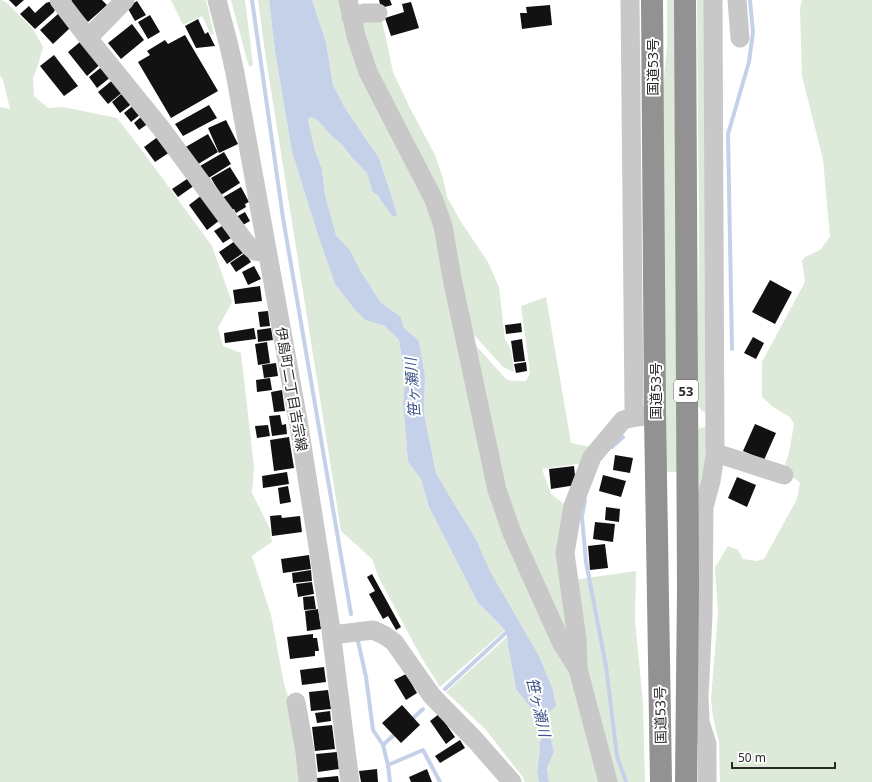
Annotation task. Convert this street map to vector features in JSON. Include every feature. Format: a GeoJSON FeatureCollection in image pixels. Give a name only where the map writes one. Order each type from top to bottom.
{"type":"FeatureCollection","features":[{"type":"Feature","properties":{"kind":"highway","name":"国道53号"},"geometry":{"type":"LineString","coordinates":[[652,0],[645,416],[661,782]]}},
{"type":"Feature","properties":{"kind":"highway","name":"国道53号"},"geometry":{"type":"LineString","coordinates":[[685,0],[688,588],[686,782]]}},
{"type":"Feature","properties":{"kind":"street"},"geometry":{"type":"LineString","coordinates":[[59,0],[160,127],[242,239],[252,249],[259,253],[267,252]]}},
{"type":"Feature","properties":{"kind":"street"},"geometry":{"type":"LineString","coordinates":[[88,38],[125,0]]}},
{"type":"Feature","properties":{"kind":"street","name":"伊島町二丁目吉宗線"},"geometry":{"type":"LineString","coordinates":[[217,0],[235,73],[299,426],[332,635],[350,782]]}},
{"type":"Feature","properties":{"kind":"street"},"geometry":{"type":"LineString","coordinates":[[630,0],[634,408],[645,416]]}},
{"type":"Feature","properties":{"kind":"street"},"geometry":{"type":"LineString","coordinates":[[707,782],[707,744],[700,722],[699,697],[703,614],[704,507],[711,481],[715,455],[713,0]]}},
{"type":"Feature","properties":{"kind":"street"},"geometry":{"type":"LineString","coordinates":[[737,0],[740,38]]}},
{"type":"Feature","properties":{"kind":"street"},"geometry":{"type":"LineString","coordinates":[[378,13],[364,12],[350,8],[356,36],[368,72],[434,200],[443,226],[452,278],[497,490],[512,533],[562,644],[578,669]]}},
{"type":"Feature","properties":{"kind":"street"},"geometry":{"type":"LineString","coordinates":[[608,782],[578,669],[578,639],[565,553],[573,506],[592,457],[623,420],[645,416]]}},
{"type":"Feature","properties":{"kind":"street"},"geometry":{"type":"LineString","coordinates":[[686,423],[715,422]]}},
{"type":"Feature","properties":{"kind":"street"},"geometry":{"type":"LineString","coordinates":[[715,455],[722,455],[784,475]]}},
{"type":"Feature","properties":{"kind":"street"},"geometry":{"type":"LineString","coordinates":[[332,635],[373,630],[394,642],[432,696],[476,741],[512,782]]}},
{"type":"Feature","properties":{"kind":"street"},"geometry":{"type":"LineString","coordinates":[[296,702],[305,752],[308,782]]}},
{"type":"Feature","properties":{"kind":"green space"},"geometry":{"type":"Polygon","coordinates":[[[0,0],[7,3],[33,29],[43,47],[33,78],[34,96],[48,108],[63,107],[117,118],[212,246],[232,302],[218,328],[223,346],[241,353],[254,467],[252,493],[270,529],[272,542],[252,556],[271,615],[284,684],[294,716],[304,782],[0,782],[0,107],[10,109],[3,80],[0,76],[0,0]]]}},
{"type":"Feature","properties":{"kind":"green space"},"geometry":{"type":"Polygon","coordinates":[[[171,0],[206,0],[214,34],[211,35],[202,16],[183,25],[171,0]]]}},
{"type":"Feature","properties":{"kind":"green space"},"geometry":{"type":"Polygon","coordinates":[[[231,0],[245,0],[253,65],[249,67],[231,0]]]}},
{"type":"Feature","properties":{"kind":"green space"},"geometry":{"type":"Polygon","coordinates":[[[258,0],[269,0],[275,51],[292,152],[335,284],[355,310],[366,319],[385,326],[399,340],[405,379],[403,404],[408,462],[421,479],[429,507],[478,603],[505,630],[440,687],[421,657],[378,576],[372,559],[341,531],[258,0]]]}},
{"type":"Feature","properties":{"kind":"green space"},"geometry":{"type":"Polygon","coordinates":[[[312,0],[344,0],[432,201],[494,492],[573,670],[603,782],[549,782],[547,768],[554,752],[547,714],[552,687],[539,656],[490,571],[476,539],[436,473],[424,414],[425,376],[419,341],[403,327],[400,317],[381,303],[360,270],[350,250],[336,235],[325,195],[322,169],[315,151],[308,119],[311,117],[317,120],[344,147],[353,159],[367,173],[372,191],[397,215],[379,158],[345,108],[333,85],[326,42],[312,0]]]}},
{"type":"Feature","properties":{"kind":"green space"},"geometry":{"type":"Polygon","coordinates":[[[667,0],[676,0],[680,472],[665,472],[661,109],[667,46],[667,0]]]}},
{"type":"Feature","properties":{"kind":"green space"},"geometry":{"type":"Polygon","coordinates":[[[697,0],[705,0],[706,413],[701,410],[697,404],[699,244],[697,0]]]}},
{"type":"Feature","properties":{"kind":"green space"},"geometry":{"type":"Polygon","coordinates":[[[802,0],[872,0],[872,782],[720,782],[719,742],[713,717],[711,699],[718,614],[715,567],[728,546],[738,550],[743,559],[756,561],[764,559],[797,499],[800,483],[790,474],[785,464],[789,453],[794,424],[790,417],[773,407],[762,397],[762,362],[805,282],[802,261],[805,257],[820,250],[830,237],[823,159],[802,76],[800,8],[802,0]]]}},
{"type":"Feature","properties":{"kind":"green space"},"geometry":{"type":"Polygon","coordinates":[[[364,15],[381,16],[393,72],[435,155],[443,178],[447,197],[461,222],[488,262],[499,287],[505,339],[511,350],[514,372],[503,367],[467,327],[455,277],[359,35],[364,15]]]}},
{"type":"Feature","properties":{"kind":"green space"},"geometry":{"type":"Polygon","coordinates":[[[546,297],[571,443],[592,447],[584,463],[542,469],[551,494],[568,507],[572,638],[566,640],[516,531],[469,338],[507,380],[526,381],[530,373],[521,306],[546,297]]]}},
{"type":"Feature","properties":{"kind":"green space"},"geometry":{"type":"Polygon","coordinates":[[[705,427],[709,429],[709,433],[705,452],[704,492],[694,497],[696,434],[699,428],[705,427]]]}},
{"type":"Feature","properties":{"kind":"green space"},"geometry":{"type":"Polygon","coordinates":[[[636,571],[635,620],[643,703],[645,782],[612,782],[583,669],[572,580],[636,571]]]}},
{"type":"Feature","properties":{"kind":"green space"},"geometry":{"type":"Polygon","coordinates":[[[507,637],[516,689],[542,722],[543,736],[539,744],[540,749],[537,772],[539,782],[525,782],[522,776],[486,730],[446,692],[507,637]]]}},
{"type":"Feature","properties":{"kind":"water","name":"笹ヶ瀬川"},"geometry":{"type":"Polygon","coordinates":[[[269,0],[312,0],[326,42],[333,85],[345,108],[379,158],[397,215],[393,217],[378,196],[372,191],[367,173],[317,120],[311,117],[308,119],[315,151],[322,169],[325,195],[336,235],[350,250],[360,270],[381,303],[401,317],[403,327],[419,341],[425,376],[424,414],[436,473],[476,539],[490,571],[539,656],[552,687],[556,706],[547,714],[554,752],[547,768],[549,782],[539,782],[537,772],[540,749],[539,744],[543,736],[542,722],[516,689],[505,630],[478,603],[429,507],[421,479],[408,462],[403,404],[405,379],[399,340],[385,326],[366,320],[355,310],[335,284],[292,152],[275,51],[269,0]]]}},
{"type":"Feature","properties":{"kind":"building"},"geometry":{"type":"Polygon","coordinates":[[[9,0],[24,0],[16,7],[9,0]]]}},
{"type":"Feature","properties":{"kind":"building"},"geometry":{"type":"Polygon","coordinates":[[[72,0],[102,0],[107,5],[88,22],[70,2],[72,0]]]}},
{"type":"Feature","properties":{"kind":"building"},"geometry":{"type":"Polygon","coordinates":[[[379,0],[390,0],[392,5],[381,8],[379,0]]]}},
{"type":"Feature","properties":{"kind":"building"},"geometry":{"type":"Polygon","coordinates":[[[137,1],[146,15],[135,21],[127,7],[137,1]]]}},
{"type":"Feature","properties":{"kind":"building"},"geometry":{"type":"Polygon","coordinates":[[[51,2],[55,9],[54,12],[35,29],[20,14],[29,6],[35,13],[51,2]]]}},
{"type":"Feature","properties":{"kind":"building"},"geometry":{"type":"Polygon","coordinates":[[[411,2],[419,28],[391,36],[385,18],[404,12],[402,4],[411,2]]]}},
{"type":"Feature","properties":{"kind":"building"},"geometry":{"type":"Polygon","coordinates":[[[550,5],[552,25],[522,29],[520,13],[527,13],[526,7],[550,5]]]}},
{"type":"Feature","properties":{"kind":"building"},"geometry":{"type":"Polygon","coordinates":[[[58,14],[70,28],[53,44],[40,30],[58,14]]]}},
{"type":"Feature","properties":{"kind":"building"},"geometry":{"type":"Polygon","coordinates":[[[150,15],[160,32],[148,39],[138,22],[150,15]]]}},
{"type":"Feature","properties":{"kind":"building"},"geometry":{"type":"Polygon","coordinates":[[[198,19],[205,34],[208,32],[215,46],[196,48],[185,26],[198,19]]]}},
{"type":"Feature","properties":{"kind":"building"},"geometry":{"type":"Polygon","coordinates":[[[132,24],[144,40],[121,59],[108,43],[132,24]]]}},
{"type":"Feature","properties":{"kind":"building"},"geometry":{"type":"Polygon","coordinates":[[[185,35],[218,91],[171,118],[138,62],[150,55],[147,51],[165,40],[168,44],[185,35]]]}},
{"type":"Feature","properties":{"kind":"building"},"geometry":{"type":"Polygon","coordinates":[[[80,42],[102,63],[87,76],[68,52],[80,42]]]}},
{"type":"Feature","properties":{"kind":"building"},"geometry":{"type":"Polygon","coordinates":[[[54,55],[78,86],[64,96],[40,66],[54,55]]]}},
{"type":"Feature","properties":{"kind":"building"},"geometry":{"type":"Polygon","coordinates":[[[104,65],[112,76],[97,88],[89,77],[104,65]]]}},
{"type":"Feature","properties":{"kind":"building"},"geometry":{"type":"Polygon","coordinates":[[[115,78],[124,91],[108,104],[98,92],[115,78]]]}},
{"type":"Feature","properties":{"kind":"building"},"geometry":{"type":"Polygon","coordinates":[[[125,91],[134,102],[120,113],[112,102],[125,91]]]}},
{"type":"Feature","properties":{"kind":"building"},"geometry":{"type":"Polygon","coordinates":[[[135,104],[142,113],[131,122],[124,113],[135,104]]]}},
{"type":"Feature","properties":{"kind":"building"},"geometry":{"type":"Polygon","coordinates":[[[209,105],[217,118],[183,136],[175,124],[209,105]]]}},
{"type":"Feature","properties":{"kind":"building"},"geometry":{"type":"Polygon","coordinates":[[[143,115],[149,123],[139,130],[134,123],[143,115]]]}},
{"type":"Feature","properties":{"kind":"building"},"geometry":{"type":"Polygon","coordinates":[[[226,120],[238,144],[219,153],[208,128],[226,120]]]}},
{"type":"Feature","properties":{"kind":"building"},"geometry":{"type":"Polygon","coordinates":[[[208,134],[218,152],[195,166],[184,148],[208,134]]]}},
{"type":"Feature","properties":{"kind":"building"},"geometry":{"type":"Polygon","coordinates":[[[159,136],[170,152],[155,162],[144,147],[159,136]]]}},
{"type":"Feature","properties":{"kind":"building"},"geometry":{"type":"Polygon","coordinates":[[[224,152],[231,164],[207,179],[200,166],[224,152]]]}},
{"type":"Feature","properties":{"kind":"building"},"geometry":{"type":"Polygon","coordinates":[[[230,167],[240,183],[221,195],[211,178],[230,167]]]}},
{"type":"Feature","properties":{"kind":"building"},"geometry":{"type":"Polygon","coordinates":[[[190,177],[195,185],[178,197],[172,189],[190,177]]]}},
{"type":"Feature","properties":{"kind":"building"},"geometry":{"type":"Polygon","coordinates":[[[241,187],[249,202],[245,204],[246,207],[236,213],[234,209],[232,210],[222,198],[241,187]]]}},
{"type":"Feature","properties":{"kind":"building"},"geometry":{"type":"Polygon","coordinates":[[[202,195],[220,220],[207,230],[189,205],[202,195]]]}},
{"type":"Feature","properties":{"kind":"building"},"geometry":{"type":"Polygon","coordinates":[[[245,212],[250,221],[241,226],[236,217],[245,212]]]}},
{"type":"Feature","properties":{"kind":"building"},"geometry":{"type":"Polygon","coordinates":[[[222,226],[231,238],[223,243],[214,231],[222,226]]]}},
{"type":"Feature","properties":{"kind":"building"},"geometry":{"type":"Polygon","coordinates":[[[235,241],[243,253],[227,264],[219,252],[235,241]]]}},
{"type":"Feature","properties":{"kind":"building"},"geometry":{"type":"Polygon","coordinates":[[[245,253],[251,262],[236,272],[230,263],[245,253]]]}},
{"type":"Feature","properties":{"kind":"building"},"geometry":{"type":"Polygon","coordinates":[[[254,266],[261,279],[248,285],[242,272],[254,266]]]}},
{"type":"Feature","properties":{"kind":"building"},"geometry":{"type":"Polygon","coordinates":[[[770,280],[792,292],[775,324],[752,312],[770,280]]]}},
{"type":"Feature","properties":{"kind":"building"},"geometry":{"type":"Polygon","coordinates":[[[260,286],[262,301],[235,304],[233,290],[260,286]]]}},
{"type":"Feature","properties":{"kind":"building"},"geometry":{"type":"Polygon","coordinates":[[[268,311],[270,326],[260,327],[258,312],[268,311]]]}},
{"type":"Feature","properties":{"kind":"building"},"geometry":{"type":"Polygon","coordinates":[[[521,323],[522,332],[506,334],[505,325],[521,323]]]}},
{"type":"Feature","properties":{"kind":"building"},"geometry":{"type":"Polygon","coordinates":[[[254,328],[256,339],[225,343],[224,333],[254,328]]]}},
{"type":"Feature","properties":{"kind":"building"},"geometry":{"type":"Polygon","coordinates":[[[271,328],[273,340],[258,342],[257,330],[271,328]]]}},
{"type":"Feature","properties":{"kind":"building"},"geometry":{"type":"Polygon","coordinates":[[[753,337],[764,343],[756,359],[744,353],[753,337]]]}},
{"type":"Feature","properties":{"kind":"building"},"geometry":{"type":"Polygon","coordinates":[[[522,339],[525,361],[514,362],[511,341],[522,339]]]}},
{"type":"Feature","properties":{"kind":"building"},"geometry":{"type":"Polygon","coordinates":[[[267,342],[270,363],[258,365],[255,344],[267,342]]]}},
{"type":"Feature","properties":{"kind":"building"},"geometry":{"type":"Polygon","coordinates":[[[526,362],[527,371],[516,373],[514,364],[526,362]]]}},
{"type":"Feature","properties":{"kind":"building"},"geometry":{"type":"Polygon","coordinates":[[[276,363],[278,376],[264,378],[262,365],[276,363]]]}},
{"type":"Feature","properties":{"kind":"building"},"geometry":{"type":"Polygon","coordinates":[[[270,378],[272,390],[257,392],[256,380],[270,378]]]}},
{"type":"Feature","properties":{"kind":"building"},"geometry":{"type":"Polygon","coordinates":[[[282,390],[285,411],[274,412],[271,392],[282,390]]]}},
{"type":"Feature","properties":{"kind":"building"},"geometry":{"type":"Polygon","coordinates":[[[280,415],[282,425],[286,424],[287,434],[272,436],[269,416],[280,415]]]}},
{"type":"Feature","properties":{"kind":"building"},"geometry":{"type":"Polygon","coordinates":[[[755,424],[776,433],[764,460],[743,451],[755,424]]]}},
{"type":"Feature","properties":{"kind":"building"},"geometry":{"type":"Polygon","coordinates":[[[268,425],[270,436],[257,438],[255,426],[268,425]]]}},
{"type":"Feature","properties":{"kind":"building"},"geometry":{"type":"Polygon","coordinates":[[[289,437],[294,468],[274,471],[270,440],[289,437]]]}},
{"type":"Feature","properties":{"kind":"building"},"geometry":{"type":"Polygon","coordinates":[[[615,455],[633,458],[630,473],[613,470],[615,455]]]}},
{"type":"Feature","properties":{"kind":"building"},"geometry":{"type":"Polygon","coordinates":[[[574,466],[576,485],[551,489],[549,469],[574,466]]]}},
{"type":"Feature","properties":{"kind":"building"},"geometry":{"type":"Polygon","coordinates":[[[287,472],[289,484],[263,488],[262,476],[287,472]]]}},
{"type":"Feature","properties":{"kind":"building"},"geometry":{"type":"Polygon","coordinates":[[[603,475],[626,481],[621,497],[599,491],[603,475]]]}},
{"type":"Feature","properties":{"kind":"building"},"geometry":{"type":"Polygon","coordinates":[[[737,477],[756,485],[747,507],[728,498],[737,477]]]}},
{"type":"Feature","properties":{"kind":"building"},"geometry":{"type":"Polygon","coordinates":[[[288,486],[291,502],[280,504],[278,488],[288,486]]]}},
{"type":"Feature","properties":{"kind":"building"},"geometry":{"type":"Polygon","coordinates":[[[606,507],[620,509],[619,522],[605,520],[606,507]]]}},
{"type":"Feature","properties":{"kind":"building"},"geometry":{"type":"Polygon","coordinates":[[[281,515],[282,518],[300,516],[302,532],[272,536],[270,516],[281,515]]]}},
{"type":"Feature","properties":{"kind":"building"},"geometry":{"type":"Polygon","coordinates":[[[595,522],[615,524],[613,542],[593,539],[595,522]]]}},
{"type":"Feature","properties":{"kind":"building"},"geometry":{"type":"Polygon","coordinates":[[[605,544],[608,568],[590,570],[588,546],[605,544]]]}},
{"type":"Feature","properties":{"kind":"building"},"geometry":{"type":"Polygon","coordinates":[[[309,555],[311,569],[283,573],[281,559],[309,555]]]}},
{"type":"Feature","properties":{"kind":"building"},"geometry":{"type":"Polygon","coordinates":[[[311,570],[312,581],[293,583],[292,573],[311,570]]]}},
{"type":"Feature","properties":{"kind":"building"},"geometry":{"type":"Polygon","coordinates":[[[372,574],[401,627],[396,630],[388,616],[383,619],[369,594],[375,591],[367,577],[372,574]]]}},
{"type":"Feature","properties":{"kind":"building"},"geometry":{"type":"Polygon","coordinates":[[[312,582],[314,594],[298,597],[296,584],[312,582]]]}},
{"type":"Feature","properties":{"kind":"building"},"geometry":{"type":"Polygon","coordinates":[[[314,596],[316,609],[304,610],[303,597],[314,596]]]}},
{"type":"Feature","properties":{"kind":"building"},"geometry":{"type":"Polygon","coordinates":[[[318,609],[321,629],[307,631],[305,611],[318,609]]]}},
{"type":"Feature","properties":{"kind":"building"},"geometry":{"type":"Polygon","coordinates":[[[313,634],[313,638],[317,638],[319,651],[315,651],[315,656],[290,659],[287,637],[313,634]]]}},
{"type":"Feature","properties":{"kind":"building"},"geometry":{"type":"Polygon","coordinates":[[[324,667],[326,682],[302,685],[300,670],[324,667]]]}},
{"type":"Feature","properties":{"kind":"building"},"geometry":{"type":"Polygon","coordinates":[[[406,674],[417,693],[406,700],[394,680],[406,674]]]}},
{"type":"Feature","properties":{"kind":"building"},"geometry":{"type":"Polygon","coordinates":[[[328,690],[331,709],[311,711],[309,692],[328,690]]]}},
{"type":"Feature","properties":{"kind":"building"},"geometry":{"type":"Polygon","coordinates":[[[402,705],[420,725],[401,743],[382,723],[402,705]]]}},
{"type":"Feature","properties":{"kind":"building"},"geometry":{"type":"Polygon","coordinates":[[[330,711],[331,721],[317,723],[315,713],[330,711]]]}},
{"type":"Feature","properties":{"kind":"building"},"geometry":{"type":"Polygon","coordinates":[[[439,714],[455,737],[446,744],[430,721],[439,714]]]}},
{"type":"Feature","properties":{"kind":"building"},"geometry":{"type":"Polygon","coordinates":[[[332,725],[335,749],[315,751],[312,727],[332,725]]]}},
{"type":"Feature","properties":{"kind":"building"},"geometry":{"type":"Polygon","coordinates":[[[460,740],[465,748],[440,763],[435,756],[460,740]]]}},
{"type":"Feature","properties":{"kind":"building"},"geometry":{"type":"Polygon","coordinates":[[[337,752],[339,769],[318,772],[316,754],[337,752]]]}},
{"type":"Feature","properties":{"kind":"building"},"geometry":{"type":"Polygon","coordinates":[[[377,769],[378,782],[361,782],[359,771],[377,769]]]}},
{"type":"Feature","properties":{"kind":"building"},"geometry":{"type":"Polygon","coordinates":[[[427,769],[432,782],[411,782],[409,777],[427,769]]]}},
{"type":"Feature","properties":{"kind":"building"},"geometry":{"type":"Polygon","coordinates":[[[338,776],[339,782],[317,782],[317,778],[338,776]]]}},
{"type":"Feature","properties":{"kind":"waterway"},"geometry":{"type":"LineString","coordinates":[[252,0],[283,218],[351,614]]}},
{"type":"Feature","properties":{"kind":"waterway"},"geometry":{"type":"LineString","coordinates":[[732,349],[728,134],[749,62],[753,32],[750,0]]}},
{"type":"Feature","properties":{"kind":"waterway"},"geometry":{"type":"LineString","coordinates":[[612,447],[623,437]]}},
{"type":"Feature","properties":{"kind":"waterway"},"geometry":{"type":"LineString","coordinates":[[585,500],[582,517],[586,562],[606,666],[617,756],[626,782]]}},
{"type":"Feature","properties":{"kind":"waterway"},"geometry":{"type":"LineString","coordinates":[[445,689],[509,630]]}},
{"type":"Feature","properties":{"kind":"waterway"},"geometry":{"type":"LineString","coordinates":[[358,641],[366,677],[373,730],[383,745],[390,782]]}},
{"type":"Feature","properties":{"kind":"waterway"},"geometry":{"type":"LineString","coordinates":[[410,721],[423,709]]}},
{"type":"Feature","properties":{"kind":"waterway"},"geometry":{"type":"LineString","coordinates":[[383,745],[397,732]]}},
{"type":"Feature","properties":{"kind":"waterway"},"geometry":{"type":"LineString","coordinates":[[388,765],[423,750],[440,782]]}}]}
